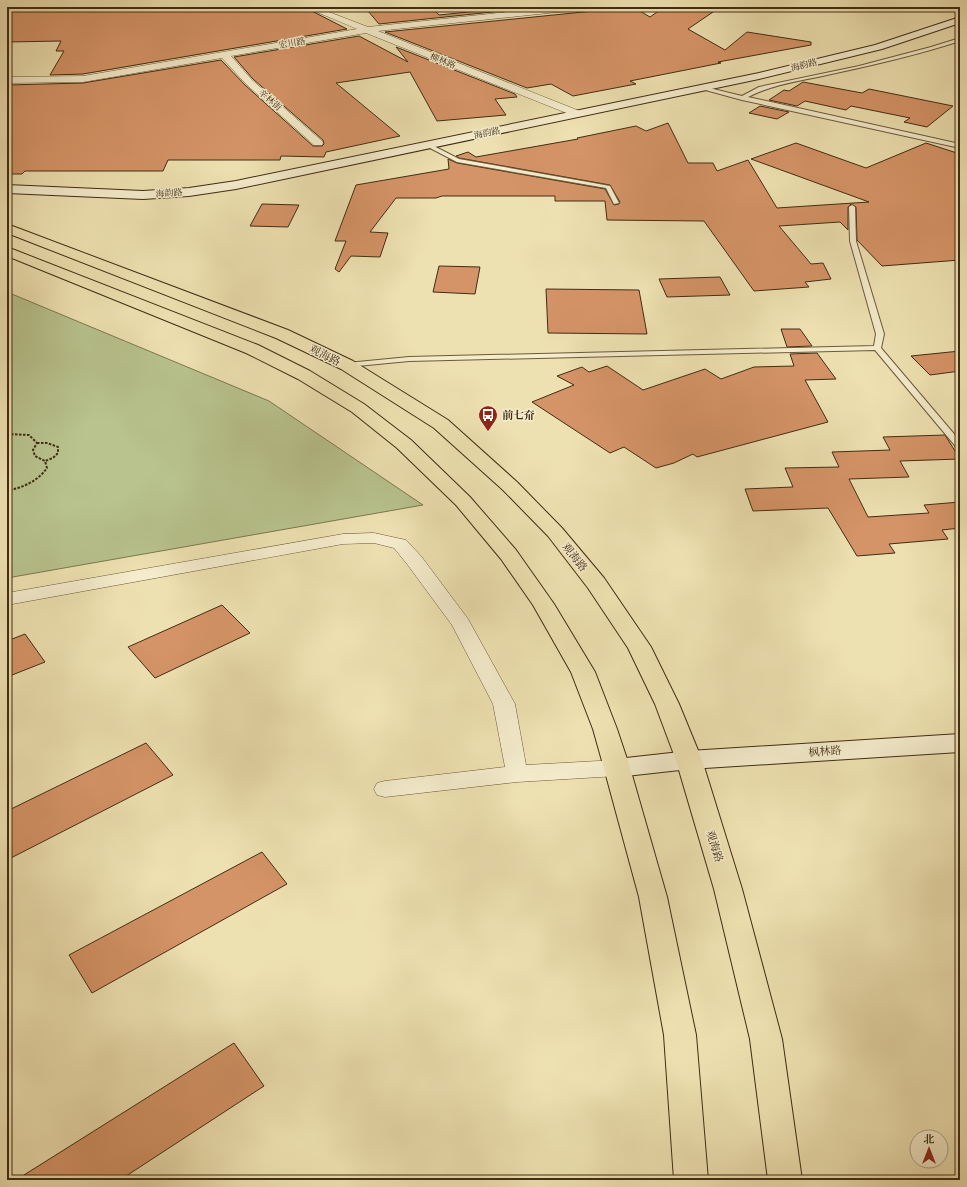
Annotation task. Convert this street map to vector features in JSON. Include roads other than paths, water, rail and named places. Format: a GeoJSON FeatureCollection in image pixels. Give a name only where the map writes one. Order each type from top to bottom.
{"type":"FeatureCollection","features":[{"type":"Feature","properties":{"kind":"main road","name":"观海路"},"geometry":{"type":"LineString","coordinates":[[7,228],[282,334],[346,365],[405,400],[441,424],[510,486],[555,532],[596,583],[640,647],[667,704],[689,760],[728,889],[766,1039],[785,1180]]}},
{"type":"Feature","properties":{"kind":"main road"},"geometry":{"type":"LineString","coordinates":[[7,250],[252,349],[304,375],[358,408],[404,444],[464,501],[509,555],[544,604],[583,672],[605,729],[617,768],[653,897],[680,1035],[691,1180]]}},
{"type":"Feature","properties":{"kind":"street"},"geometry":{"type":"LineString","coordinates":[[7,8],[28,7]]}},
{"type":"Feature","properties":{"kind":"street","name":"柳林路"},"geometry":{"type":"LineString","coordinates":[[309,7],[578,114]]}},
{"type":"Feature","properties":{"kind":"street","name":"宏川路"},"geometry":{"type":"LineString","coordinates":[[7,80],[83,79],[366,30],[577,7]]}},
{"type":"Feature","properties":{"kind":"street","name":"海韵路"},"geometry":{"type":"LineString","coordinates":[[7,189],[112,195],[149,195],[189,192],[236,185],[759,76],[878,47],[960,20]]}},
{"type":"Feature","properties":{"kind":"street","name":"辛林街"},"geometry":{"type":"LineString","coordinates":[[224,54],[249,82],[318,143]]}},
{"type":"Feature","properties":{"kind":"street"},"geometry":{"type":"LineString","coordinates":[[7,599],[343,539],[374,538],[400,544],[414,560],[461,623],[504,704],[517,774]]}},
{"type":"Feature","properties":{"kind":"street","name":"枫林路"},"geometry":{"type":"LineString","coordinates":[[617,768],[689,760],[960,743]]}},
{"type":"Feature","properties":{"kind":"street"},"geometry":{"type":"LineString","coordinates":[[384,789],[517,774],[617,768]]}},
{"type":"Feature","properties":{"kind":"lane"},"geometry":{"type":"LineString","coordinates":[[742,98],[762,88],[859,67],[960,39]]}},
{"type":"Feature","properties":{"kind":"lane"},"geometry":{"type":"LineString","coordinates":[[701,88],[960,146]]}},
{"type":"Feature","properties":{"kind":"lane"},"geometry":{"type":"LineString","coordinates":[[428,145],[457,160],[608,187],[616,203]]}},
{"type":"Feature","properties":{"kind":"lane"},"geometry":{"type":"LineString","coordinates":[[852,207],[852,241],[880,334],[877,348]]}},
{"type":"Feature","properties":{"kind":"lane"},"geometry":{"type":"LineString","coordinates":[[346,365],[409,359],[877,348]]}},
{"type":"Feature","properties":{"kind":"lane"},"geometry":{"type":"LineString","coordinates":[[877,348],[960,446]]}},
{"type":"Feature","properties":{"kind":"place","name":"前七夼"},"geometry":{"type":"Point","coordinates":[488,432]}}]}
